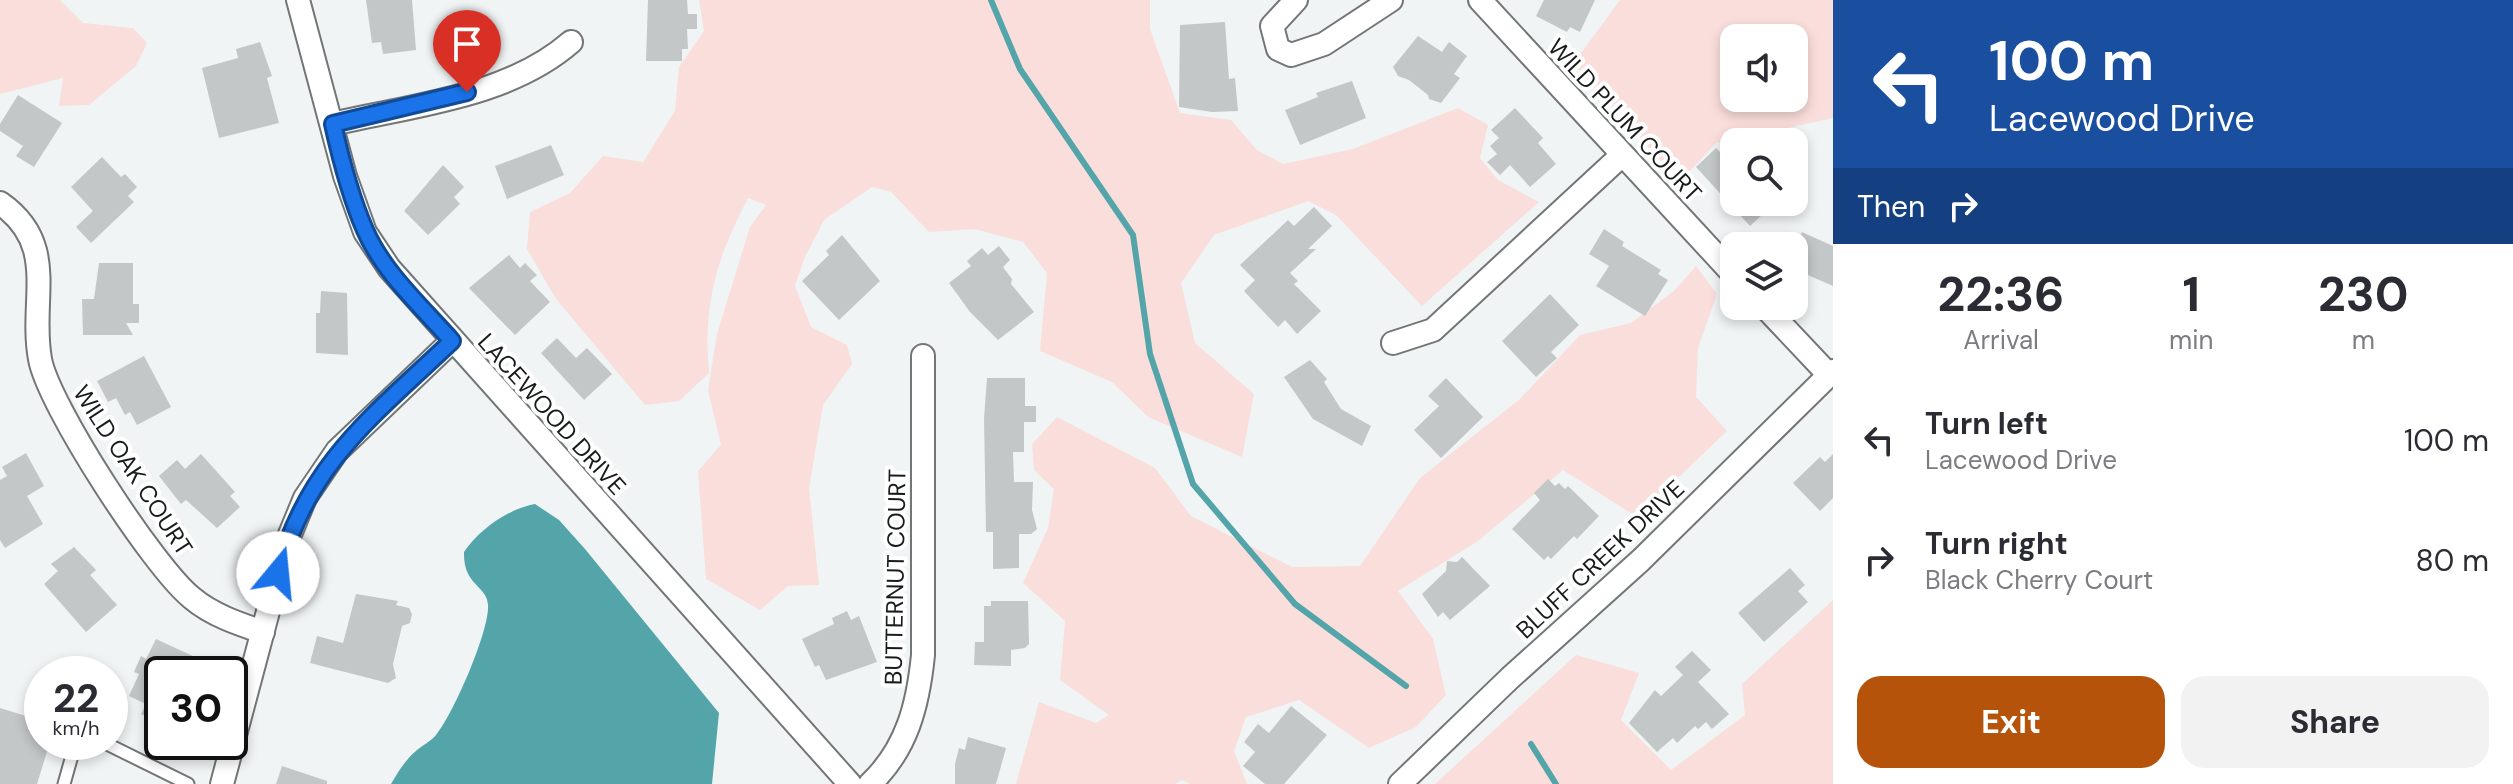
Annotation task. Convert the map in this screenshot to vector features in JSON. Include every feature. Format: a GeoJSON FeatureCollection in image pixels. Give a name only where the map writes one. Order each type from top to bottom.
{"type":"FeatureCollection","features":[{"type":"Feature","properties":{"kind":"street"},"geometry":{"type":"LineString","coordinates":[[298,0],[307,26]]}},
{"type":"Feature","properties":{"kind":"street"},"geometry":{"type":"LineString","coordinates":[[306,0],[307,26]]}},
{"type":"Feature","properties":{"kind":"street"},"geometry":{"type":"LineString","coordinates":[[1296,0],[1272,26],[1278,49],[1291,55],[1324,44],[1391,0]]}},
{"type":"Feature","properties":{"kind":"street","name":"WILD PLUM COURT"},"geometry":{"type":"LineString","coordinates":[[1480,0],[1720,260]]}},
{"type":"Feature","properties":{"kind":"street","name":"LACEWOOD DRIVE"},"geometry":{"type":"LineString","coordinates":[[307,26],[345,176],[365,232],[389,268],[850,784]]}},
{"type":"Feature","properties":{"kind":"street"},"geometry":{"type":"LineString","coordinates":[[333,124],[496,85],[547,63],[571,42]]}},
{"type":"Feature","properties":{"kind":"street"},"geometry":{"type":"LineString","coordinates":[[1393,343],[1433,330],[1621,156]]}},
{"type":"Feature","properties":{"kind":"street","name":"WILD OAK COURT"},"geometry":{"type":"LineString","coordinates":[[0,203],[22,223],[34,242],[39,265],[40,360],[52,397],[151,553],[191,598],[226,619],[263,632]]}},
{"type":"Feature","properties":{"kind":"street"},"geometry":{"type":"LineString","coordinates":[[1778,320],[1831,373]]}},
{"type":"Feature","properties":{"kind":"street"},"geometry":{"type":"LineString","coordinates":[[222,784],[286,544],[305,498],[337,451],[452,341]]}},
{"type":"Feature","properties":{"kind":"street","name":"BUTTERNUT COURT"},"geometry":{"type":"LineString","coordinates":[[870,784],[888,767],[918,700],[923,655],[923,356]]}},
{"type":"Feature","properties":{"kind":"street","name":"BLUFF CREEK DRIVE"},"geometry":{"type":"LineString","coordinates":[[1400,784],[1510,678],[1641,560],[1831,373]]}},
{"type":"Feature","properties":{"kind":"lane"},"geometry":{"type":"LineString","coordinates":[[128,754],[188,784]]}},
{"type":"Feature","properties":{"kind":"lane"},"geometry":{"type":"LineString","coordinates":[[64,784],[71,760]]}},
{"type":"Feature","properties":{"kind":"shaded area"},"geometry":{"type":"Polygon","coordinates":[[[0,0],[60,0],[83,23],[133,28],[147,43],[136,66],[89,105],[59,106],[63,78],[0,94],[0,0]]]}},
{"type":"Feature","properties":{"kind":"shaded area"},"geometry":{"type":"Polygon","coordinates":[[[699,0],[1150,0],[1150,29],[1180,113],[1231,120],[1257,150],[1283,164],[1353,149],[1458,108],[1488,125],[1480,158],[1498,180],[1539,202],[1422,306],[1336,215],[1308,201],[1214,235],[1181,283],[1195,343],[1254,394],[1242,457],[1148,417],[1112,382],[1040,351],[1047,273],[1023,242],[975,229],[929,232],[891,192],[872,187],[824,220],[804,259],[795,286],[811,327],[847,345],[852,364],[823,405],[809,488],[819,585],[788,586],[760,610],[706,579],[698,471],[721,445],[708,390],[717,334],[750,227],[766,205],[748,198],[737,220],[720,262],[710,303],[709,373],[679,401],[645,405],[556,299],[527,249],[530,212],[570,193],[603,156],[643,162],[675,111],[679,67],[704,31],[699,0]]]}},
{"type":"Feature","properties":{"kind":"shaded area"},"geometry":{"type":"Polygon","coordinates":[[[1620,0],[1833,0],[1833,118],[1788,128],[1720,128],[1720,143],[1717,142],[1680,182],[1573,64],[1620,0]]]}},
{"type":"Feature","properties":{"kind":"shaded area"},"geometry":{"type":"Polygon","coordinates":[[[1696,266],[1717,294],[1698,348],[1696,397],[1727,431],[1637,517],[1563,470],[1478,541],[1398,591],[1433,639],[1446,695],[1416,727],[1369,748],[1299,700],[1246,717],[1234,751],[1247,784],[1190,784],[1182,780],[1175,784],[1016,784],[1039,702],[1096,723],[1109,715],[1060,680],[1065,621],[1023,583],[1048,528],[1054,489],[1034,470],[1032,444],[1057,417],[1155,468],[1191,516],[1292,567],[1360,566],[1420,478],[1520,399],[1580,335],[1631,323],[1674,291],[1696,266]]]}},
{"type":"Feature","properties":{"kind":"shaded area"},"geometry":{"type":"Polygon","coordinates":[[[1833,600],[1833,784],[1435,784],[1576,655],[1639,673],[1621,720],[1671,770],[1745,715],[1742,684],[1833,600]]]}},
{"type":"Feature","properties":{"kind":"water"},"geometry":{"type":"Polygon","coordinates":[[[535,504],[559,520],[585,549],[719,713],[712,784],[391,784],[409,757],[434,737],[443,725],[469,672],[483,633],[487,598],[467,572],[464,552],[495,521],[535,504]]]}},
{"type":"Feature","properties":{"kind":"building"},"geometry":{"type":"Polygon","coordinates":[[[366,0],[412,0],[416,50],[383,54],[381,42],[372,43],[366,0]]]}},
{"type":"Feature","properties":{"kind":"building"},"geometry":{"type":"Polygon","coordinates":[[[648,0],[687,0],[688,14],[697,14],[697,29],[687,29],[688,49],[682,49],[682,61],[646,61],[648,0]]]}},
{"type":"Feature","properties":{"kind":"building"},"geometry":{"type":"Polygon","coordinates":[[[1544,0],[1595,0],[1580,32],[1570,27],[1567,32],[1536,16],[1544,0]]]}},
{"type":"Feature","properties":{"kind":"building"},"geometry":{"type":"Polygon","coordinates":[[[1225,22],[1229,79],[1235,78],[1238,111],[1212,112],[1179,107],[1180,25],[1225,22]]]}},
{"type":"Feature","properties":{"kind":"building"},"geometry":{"type":"Polygon","coordinates":[[[1418,36],[1442,52],[1449,42],[1467,56],[1454,74],[1460,78],[1441,103],[1429,99],[1409,80],[1398,76],[1393,67],[1418,36]]]}},
{"type":"Feature","properties":{"kind":"building"},"geometry":{"type":"Polygon","coordinates":[[[260,42],[272,76],[267,78],[279,123],[219,138],[202,68],[238,58],[236,49],[260,42]]]}},
{"type":"Feature","properties":{"kind":"building"},"geometry":{"type":"Polygon","coordinates":[[[1352,81],[1366,118],[1300,145],[1285,110],[1318,97],[1316,93],[1352,81]]]}},
{"type":"Feature","properties":{"kind":"building"},"geometry":{"type":"Polygon","coordinates":[[[18,95],[62,123],[34,167],[16,156],[23,146],[0,131],[0,124],[18,95]]]}},
{"type":"Feature","properties":{"kind":"building"},"geometry":{"type":"Polygon","coordinates":[[[1515,108],[1543,138],[1538,143],[1556,164],[1530,187],[1510,165],[1500,175],[1487,162],[1497,154],[1490,146],[1499,138],[1491,130],[1515,108]]]}},
{"type":"Feature","properties":{"kind":"building"},"geometry":{"type":"Polygon","coordinates":[[[551,145],[564,175],[507,199],[495,166],[551,145]]]}},
{"type":"Feature","properties":{"kind":"building"},"geometry":{"type":"Polygon","coordinates":[[[1716,148],[1720,152],[1720,193],[1696,167],[1716,148]]]}},
{"type":"Feature","properties":{"kind":"building"},"geometry":{"type":"Polygon","coordinates":[[[102,157],[121,177],[125,174],[137,187],[128,196],[134,202],[91,243],[76,227],[93,211],[71,187],[102,157]]]}},
{"type":"Feature","properties":{"kind":"building"},"geometry":{"type":"Polygon","coordinates":[[[443,165],[464,187],[454,197],[460,204],[428,235],[404,211],[443,165]]]}},
{"type":"Feature","properties":{"kind":"building"},"geometry":{"type":"Polygon","coordinates":[[[1314,207],[1332,226],[1308,249],[1316,249],[1290,273],[1298,281],[1294,284],[1321,311],[1297,334],[1285,320],[1278,327],[1244,291],[1255,280],[1240,265],[1288,220],[1294,226],[1314,207]]]}},
{"type":"Feature","properties":{"kind":"building"},"geometry":{"type":"Polygon","coordinates":[[[1741,216],[1761,216],[1750,226],[1741,216]]]}},
{"type":"Feature","properties":{"kind":"building"},"geometry":{"type":"Polygon","coordinates":[[[1604,229],[1624,242],[1622,246],[1661,270],[1658,274],[1668,280],[1645,316],[1596,286],[1609,266],[1589,254],[1604,229]]]}},
{"type":"Feature","properties":{"kind":"building"},"geometry":{"type":"Polygon","coordinates":[[[842,235],[880,281],[839,320],[802,281],[829,255],[826,251],[842,235]]]}},
{"type":"Feature","properties":{"kind":"building"},"geometry":{"type":"Polygon","coordinates":[[[1808,235],[1833,246],[1833,286],[1808,275],[1808,235]]]}},
{"type":"Feature","properties":{"kind":"building"},"geometry":{"type":"Polygon","coordinates":[[[999,246],[1010,260],[1003,267],[1012,279],[1011,284],[1034,312],[998,340],[970,312],[949,283],[971,266],[967,261],[982,248],[988,255],[999,246]]]}},
{"type":"Feature","properties":{"kind":"building"},"geometry":{"type":"Polygon","coordinates":[[[509,255],[520,268],[525,263],[537,275],[530,281],[550,302],[515,335],[469,288],[509,255]]]}},
{"type":"Feature","properties":{"kind":"building"},"geometry":{"type":"Polygon","coordinates":[[[99,263],[133,263],[133,304],[139,304],[139,323],[126,323],[133,335],[83,335],[82,299],[94,299],[99,263]]]}},
{"type":"Feature","properties":{"kind":"building"},"geometry":{"type":"Polygon","coordinates":[[[321,291],[347,293],[348,355],[316,353],[316,313],[320,313],[321,291]]]}},
{"type":"Feature","properties":{"kind":"building"},"geometry":{"type":"Polygon","coordinates":[[[1550,294],[1579,325],[1551,352],[1557,358],[1536,377],[1502,341],[1550,294]]]}},
{"type":"Feature","properties":{"kind":"building"},"geometry":{"type":"Polygon","coordinates":[[[557,338],[576,358],[587,348],[612,374],[584,400],[541,353],[557,338]]]}},
{"type":"Feature","properties":{"kind":"building"},"geometry":{"type":"Polygon","coordinates":[[[144,356],[171,407],[137,425],[130,412],[125,415],[116,398],[108,402],[97,381],[144,356]]]}},
{"type":"Feature","properties":{"kind":"building"},"geometry":{"type":"Polygon","coordinates":[[[1310,360],[1327,379],[1324,382],[1341,409],[1371,426],[1362,446],[1313,419],[1284,377],[1310,360]]]}},
{"type":"Feature","properties":{"kind":"building"},"geometry":{"type":"Polygon","coordinates":[[[987,378],[1025,378],[1025,406],[1036,406],[1036,422],[1024,422],[1024,452],[1013,452],[1014,482],[1033,482],[1032,510],[1037,529],[1031,534],[1019,534],[1019,568],[993,569],[993,532],[986,532],[984,418],[987,378]]]}},
{"type":"Feature","properties":{"kind":"building"},"geometry":{"type":"Polygon","coordinates":[[[1446,378],[1483,417],[1441,458],[1414,430],[1439,406],[1428,396],[1446,378]]]}},
{"type":"Feature","properties":{"kind":"building"},"geometry":{"type":"Polygon","coordinates":[[[26,453],[44,486],[27,496],[43,524],[5,548],[0,540],[0,480],[7,476],[2,467],[26,453]]]}},
{"type":"Feature","properties":{"kind":"building"},"geometry":{"type":"Polygon","coordinates":[[[201,454],[235,492],[230,496],[240,507],[217,528],[186,500],[181,504],[159,476],[177,460],[185,469],[201,454]]]}},
{"type":"Feature","properties":{"kind":"building"},"geometry":{"type":"Polygon","coordinates":[[[1833,454],[1833,498],[1820,511],[1793,483],[1820,457],[1825,462],[1833,454]]]}},
{"type":"Feature","properties":{"kind":"building"},"geometry":{"type":"Polygon","coordinates":[[[1548,479],[1555,486],[1559,483],[1565,489],[1568,486],[1599,516],[1577,539],[1574,536],[1551,559],[1548,556],[1544,560],[1512,529],[1540,500],[1534,493],[1548,479]]]}},
{"type":"Feature","properties":{"kind":"building"},"geometry":{"type":"Polygon","coordinates":[[[74,547],[96,570],[90,575],[117,605],[86,632],[44,584],[58,571],[51,564],[74,547]]]}},
{"type":"Feature","properties":{"kind":"building"},"geometry":{"type":"Polygon","coordinates":[[[1462,557],[1490,586],[1450,620],[1443,612],[1438,617],[1422,594],[1446,571],[1447,561],[1457,562],[1462,557]]]}},
{"type":"Feature","properties":{"kind":"building"},"geometry":{"type":"Polygon","coordinates":[[[1790,568],[1805,585],[1798,591],[1808,602],[1764,642],[1738,613],[1790,568]]]}},
{"type":"Feature","properties":{"kind":"building"},"geometry":{"type":"Polygon","coordinates":[[[356,594],[398,601],[396,605],[409,608],[412,614],[410,623],[402,626],[393,664],[396,678],[388,683],[310,663],[317,636],[343,643],[356,594]]]}},
{"type":"Feature","properties":{"kind":"building"},"geometry":{"type":"Polygon","coordinates":[[[991,601],[1028,601],[1029,644],[1025,648],[1011,650],[1011,666],[974,665],[975,642],[984,642],[984,606],[991,606],[991,601]]]}},
{"type":"Feature","properties":{"kind":"building"},"geometry":{"type":"Polygon","coordinates":[[[847,611],[851,620],[859,616],[877,662],[826,680],[819,665],[815,667],[802,639],[834,624],[832,618],[847,611]]]}},
{"type":"Feature","properties":{"kind":"building"},"geometry":{"type":"Polygon","coordinates":[[[156,639],[193,656],[148,656],[156,639]]]}},
{"type":"Feature","properties":{"kind":"building"},"geometry":{"type":"Polygon","coordinates":[[[1692,651],[1711,670],[1698,682],[1729,714],[1712,729],[1706,722],[1698,729],[1695,726],[1677,743],[1673,738],[1657,752],[1629,723],[1655,690],[1661,696],[1683,675],[1675,667],[1692,651]]]}},
{"type":"Feature","properties":{"kind":"building"},"geometry":{"type":"Polygon","coordinates":[[[141,656],[144,658],[144,703],[129,696],[139,674],[134,672],[141,656]]]}},
{"type":"Feature","properties":{"kind":"building"},"geometry":{"type":"Polygon","coordinates":[[[1291,706],[1327,735],[1284,784],[1265,784],[1243,766],[1255,752],[1244,742],[1258,724],[1269,733],[1291,706]]]}},
{"type":"Feature","properties":{"kind":"building"},"geometry":{"type":"Polygon","coordinates":[[[0,708],[24,715],[24,760],[44,760],[37,784],[0,784],[0,708]]]}},
{"type":"Feature","properties":{"kind":"building"},"geometry":{"type":"Polygon","coordinates":[[[968,737],[1006,748],[996,784],[955,784],[959,748],[965,750],[968,737]]]}},
{"type":"Feature","properties":{"kind":"building"},"geometry":{"type":"Polygon","coordinates":[[[282,766],[327,781],[327,784],[276,784],[282,766]]]}},
{"type":"Feature","properties":{"kind":"waterway"},"geometry":{"type":"LineString","coordinates":[[991,0],[1020,69],[1133,235],[1150,354],[1193,484],[1295,604],[1406,686]]}},
{"type":"Feature","properties":{"kind":"waterway"},"geometry":{"type":"LineString","coordinates":[[1531,744],[1556,784]]}},
{"type":"Feature","properties":{"kind":"route"},"geometry":{"type":"LineString","coordinates":[[278,573],[305,498],[337,451],[452,341],[389,268],[365,232],[345,176],[333,124],[467,92]]}}]}
